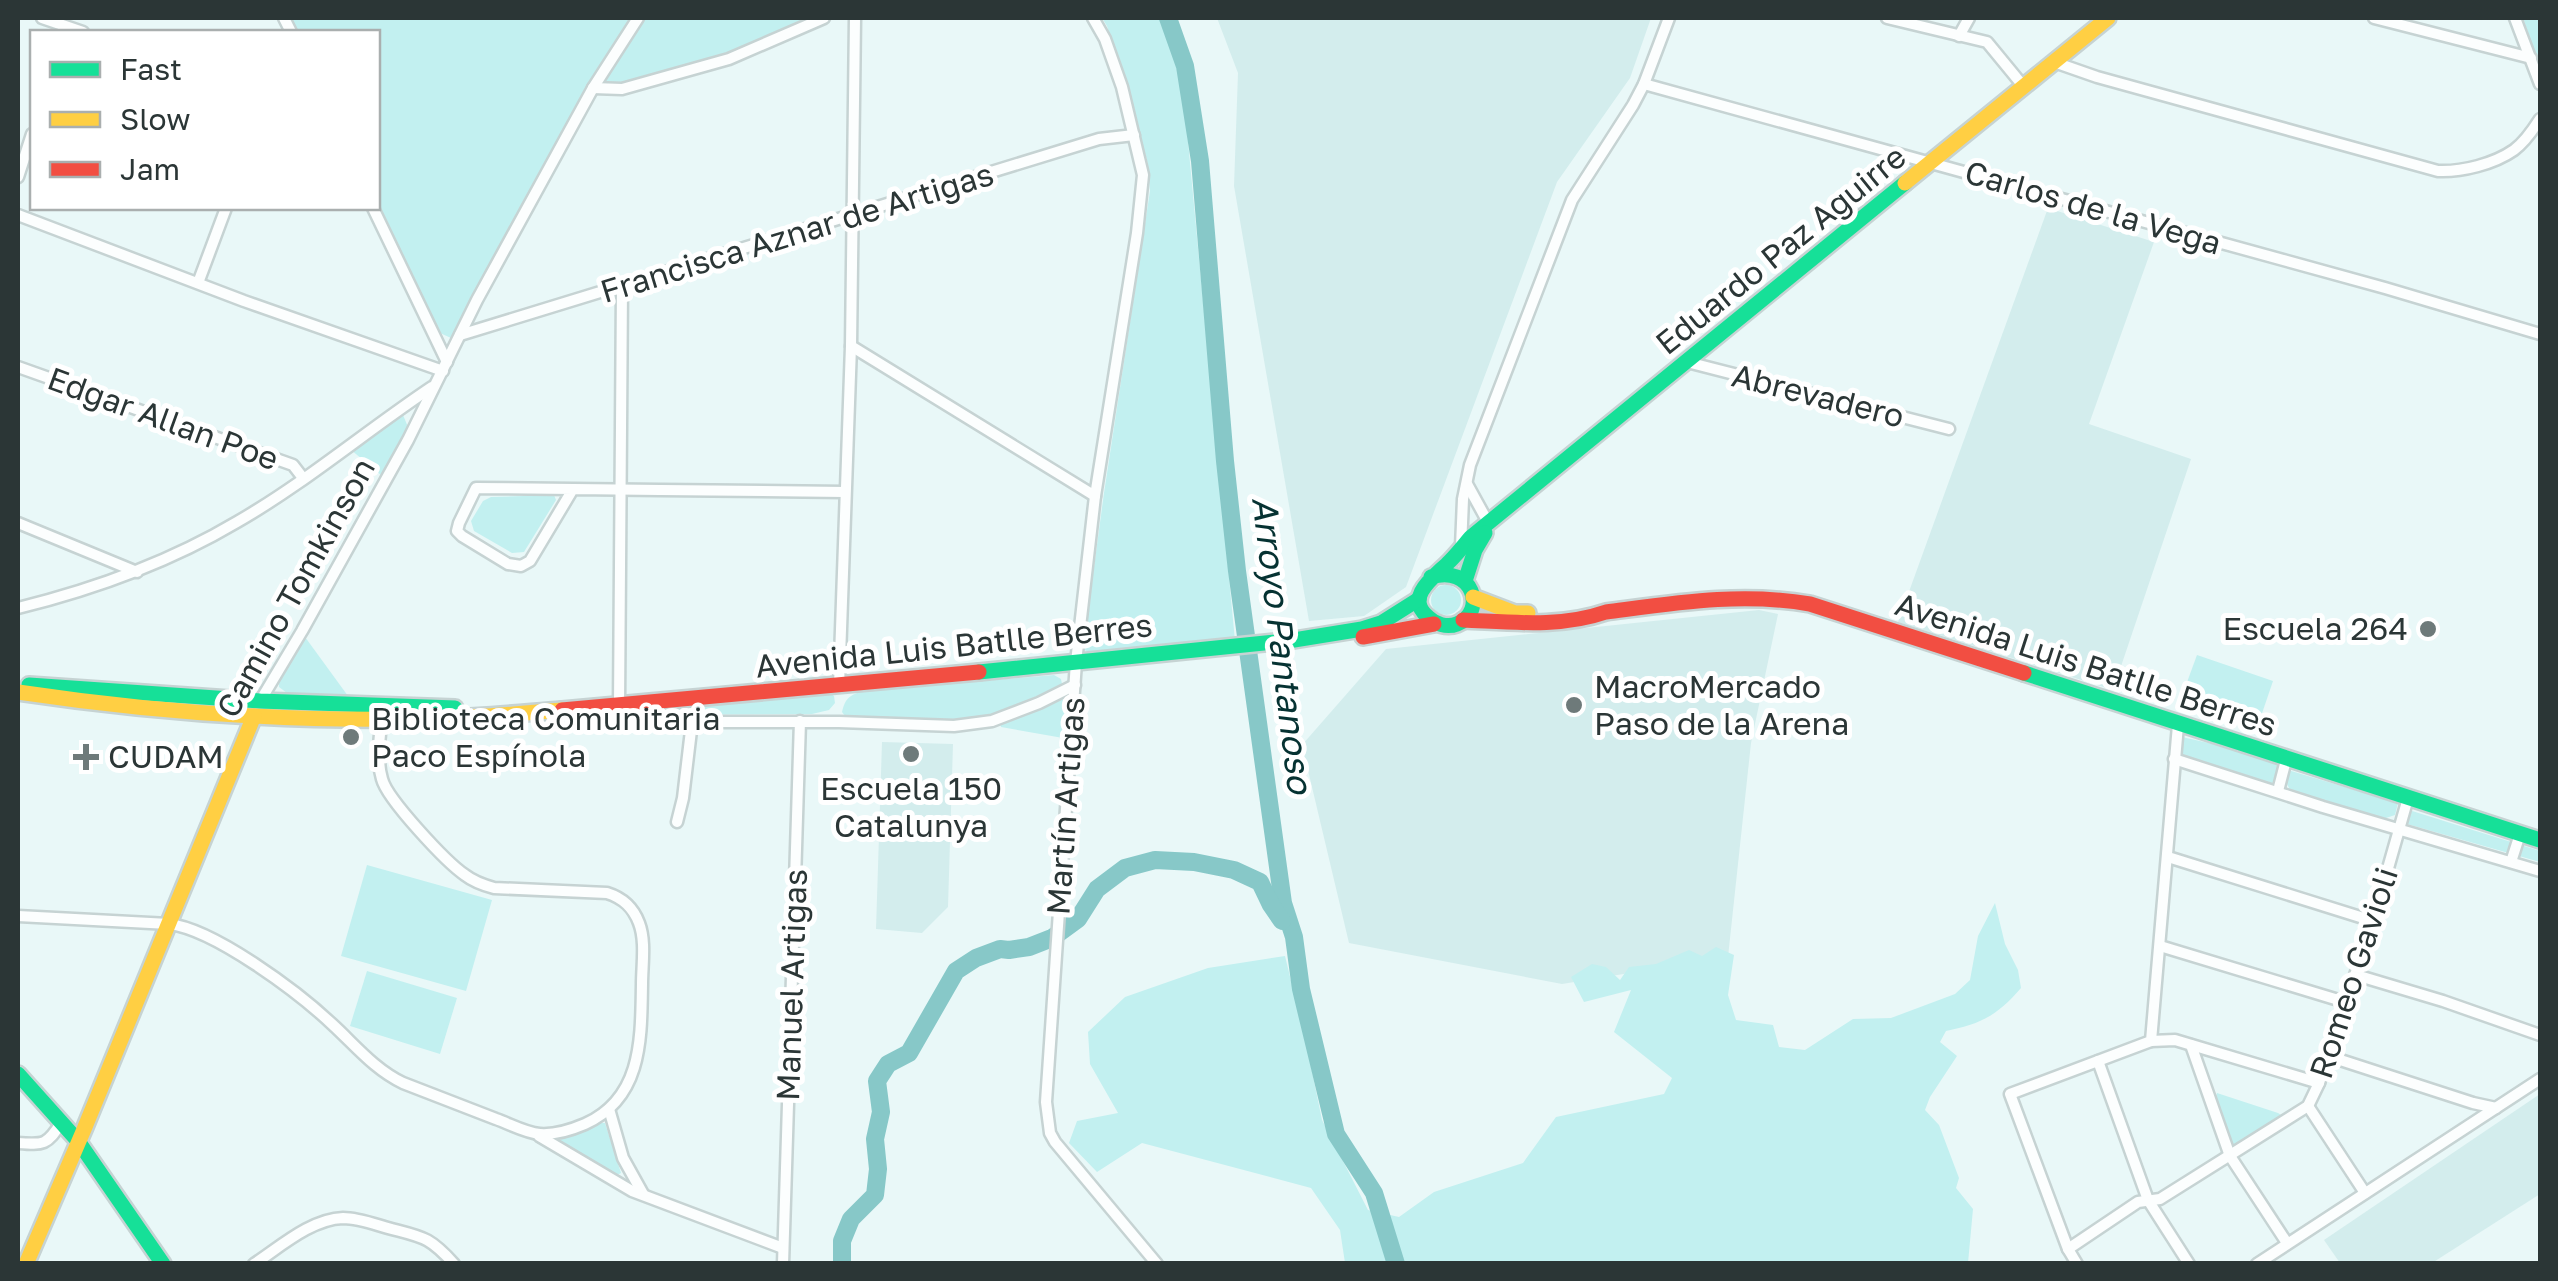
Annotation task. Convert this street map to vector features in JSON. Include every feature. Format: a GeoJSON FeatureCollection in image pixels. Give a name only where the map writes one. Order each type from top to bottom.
{"type":"FeatureCollection","features":[{"type":"Feature","properties":{"kind":"main road","name":"Eduardo Paz Aguirre"},"geometry":{"type":"LineString","coordinates":[[1431,577],[1469,547],[1488,524],[2108,18]]}},
{"type":"Feature","properties":{"kind":"main road"},"geometry":{"type":"LineString","coordinates":[[1465,581],[1452,574],[1438,574],[1425,583],[1419,600],[1424,614],[1434,624],[1449,626],[1469,614],[1472,597],[1465,581],[1469,547]]}},
{"type":"Feature","properties":{"kind":"main road","name":"Avenida Luis Batlle Berres"},"geometry":{"type":"LineString","coordinates":[[1472,597],[1515,613],[1547,614],[1606,612],[1755,596],[1810,604],[2540,840]]}},
{"type":"Feature","properties":{"kind":"main road","name":"Avenida Luis Batlle Berres"},"geometry":{"type":"LineString","coordinates":[[18,688],[450,718],[839,686],[1287,641],[1362,629],[1381,623],[1419,600]]}},
{"type":"Feature","properties":{"kind":"main road","name":"Avenida Luis Batlle Berres"},"geometry":{"type":"LineString","coordinates":[[1463,620],[1545,622],[1606,612]]}},
{"type":"Feature","properties":{"kind":"main road","name":"Avenida Luis Batlle Berres"},"geometry":{"type":"LineString","coordinates":[[1287,641],[1363,638],[1434,624]]}},
{"type":"Feature","properties":{"kind":"main road","name":"Avenida Luis Batlle Berres"},"geometry":{"type":"LineString","coordinates":[[18,688],[82,702],[177,710],[336,703],[382,712]]}},
{"type":"Feature","properties":{"kind":"main road","name":"Camino Tomkinson"},"geometry":{"type":"LineString","coordinates":[[26,1264],[257,707]]}},
{"type":"Feature","properties":{"kind":"main road"},"geometry":{"type":"LineString","coordinates":[[18,1074],[78,1141],[163,1264]]}},
{"type":"Feature","properties":{"kind":"street"},"geometry":{"type":"LineString","coordinates":[[42,18],[70,26]]}},
{"type":"Feature","properties":{"kind":"street","name":"Camino Tomkinson"},"geometry":{"type":"LineString","coordinates":[[257,707],[436,385],[477,300],[593,88],[638,18]]}},
{"type":"Feature","properties":{"kind":"street"},"geometry":{"type":"LineString","coordinates":[[593,88],[622,89],[729,59],[824,18]]}},
{"type":"Feature","properties":{"kind":"street"},"geometry":{"type":"LineString","coordinates":[[839,686],[851,346],[855,18]]}},
{"type":"Feature","properties":{"kind":"street","name":"Martín Artigas"},"geometry":{"type":"LineString","coordinates":[[1093,18],[1122,87],[1144,175],[1095,496],[1076,662],[1046,1102],[1050,1133],[1066,1159],[1156,1264]]}},
{"type":"Feature","properties":{"kind":"street"},"geometry":{"type":"LineString","coordinates":[[1469,547],[1463,499],[1470,464],[1572,200],[1644,84],[1669,18]]}},
{"type":"Feature","properties":{"kind":"street"},"geometry":{"type":"LineString","coordinates":[[1887,18],[1987,42],[2024,87]]}},
{"type":"Feature","properties":{"kind":"street"},"geometry":{"type":"LineString","coordinates":[[1959,36],[1969,18]]}},
{"type":"Feature","properties":{"kind":"street"},"geometry":{"type":"LineString","coordinates":[[2374,18],[2531,58]]}},
{"type":"Feature","properties":{"kind":"street"},"geometry":{"type":"LineString","coordinates":[[2515,18],[2540,84]]}},
{"type":"Feature","properties":{"kind":"street"},"geometry":{"type":"LineString","coordinates":[[2054,62],[2438,171],[2454,172],[2506,154],[2523,142],[2540,120]]}},
{"type":"Feature","properties":{"kind":"street","name":"Carlos de la Vega"},"geometry":{"type":"LineString","coordinates":[[1644,84],[2540,334]]}},
{"type":"Feature","properties":{"kind":"street","name":"Francisca Aznar de Artigas"},"geometry":{"type":"LineString","coordinates":[[460,335],[1099,140],[1134,135]]}},
{"type":"Feature","properties":{"kind":"street"},"geometry":{"type":"LineString","coordinates":[[18,177],[30,140]]}},
{"type":"Feature","properties":{"kind":"street"},"geometry":{"type":"LineString","coordinates":[[198,282],[225,210]]}},
{"type":"Feature","properties":{"kind":"street"},"geometry":{"type":"LineString","coordinates":[[374,210],[445,367]]}},
{"type":"Feature","properties":{"kind":"street"},"geometry":{"type":"LineString","coordinates":[[18,215],[244,301],[445,367]]}},
{"type":"Feature","properties":{"kind":"street"},"geometry":{"type":"LineString","coordinates":[[619,706],[622,288]]}},
{"type":"Feature","properties":{"kind":"street"},"geometry":{"type":"LineString","coordinates":[[851,346],[1095,496]]}},
{"type":"Feature","properties":{"kind":"street","name":"Abrevadero"},"geometry":{"type":"LineString","coordinates":[[1687,362],[1950,429]]}},
{"type":"Feature","properties":{"kind":"street","name":"Edgar Allan Poe"},"geometry":{"type":"LineString","coordinates":[[18,367],[293,465],[302,478]]}},
{"type":"Feature","properties":{"kind":"street"},"geometry":{"type":"LineString","coordinates":[[18,608],[138,572],[238,522],[436,385]]}},
{"type":"Feature","properties":{"kind":"street"},"geometry":{"type":"LineString","coordinates":[[1467,483],[1488,524]]}},
{"type":"Feature","properties":{"kind":"street"},"geometry":{"type":"LineString","coordinates":[[573,489],[530,561],[521,566],[508,564],[457,531],[476,488],[573,489],[620,490],[845,492]]}},
{"type":"Feature","properties":{"kind":"street"},"geometry":{"type":"LineString","coordinates":[[18,523],[138,572]]}},
{"type":"Feature","properties":{"kind":"street","name":"Avenida Luis Batlle Berres"},"geometry":{"type":"LineString","coordinates":[[619,706],[624,716],[632,719],[954,726],[1016,713],[1075,685]]}},
{"type":"Feature","properties":{"kind":"street"},"geometry":{"type":"LineString","coordinates":[[382,712],[379,765],[383,784],[462,874],[494,888],[606,893],[629,904],[641,926],[640,1052],[635,1069],[609,1110],[578,1127],[537,1134]]}},
{"type":"Feature","properties":{"kind":"street","name":"Manuel Artigas"},"geometry":{"type":"LineString","coordinates":[[782,1264],[800,721]]}},
{"type":"Feature","properties":{"kind":"street"},"geometry":{"type":"LineString","coordinates":[[678,822],[692,722]]}},
{"type":"Feature","properties":{"kind":"street"},"geometry":{"type":"LineString","coordinates":[[2151,1041],[2178,725]]}},
{"type":"Feature","properties":{"kind":"street"},"geometry":{"type":"LineString","coordinates":[[2174,759],[2540,871]]}},
{"type":"Feature","properties":{"kind":"street"},"geometry":{"type":"LineString","coordinates":[[2278,792],[2286,760]]}},
{"type":"Feature","properties":{"kind":"street","name":"Romeo Gavioli"},"geometry":{"type":"LineString","coordinates":[[2068,1250],[2138,1202],[2160,1198],[2308,1106],[2374,921],[2408,798]]}},
{"type":"Feature","properties":{"kind":"street"},"geometry":{"type":"LineString","coordinates":[[2511,862],[2520,834]]}},
{"type":"Feature","properties":{"kind":"street"},"geometry":{"type":"LineString","coordinates":[[2168,857],[2374,921]]}},
{"type":"Feature","properties":{"kind":"street"},"geometry":{"type":"LineString","coordinates":[[18,916],[191,928],[256,966],[328,1020],[389,1077],[537,1134],[614,1182],[782,1248]]}},
{"type":"Feature","properties":{"kind":"street"},"geometry":{"type":"LineString","coordinates":[[2160,946],[2345,1002]]}},
{"type":"Feature","properties":{"kind":"street"},"geometry":{"type":"LineString","coordinates":[[2356,975],[2540,1035]]}},
{"type":"Feature","properties":{"kind":"street"},"geometry":{"type":"LineString","coordinates":[[2077,1264],[2068,1250],[2010,1094],[2151,1041],[2175,1040],[2319,1083]]}},
{"type":"Feature","properties":{"kind":"street"},"geometry":{"type":"LineString","coordinates":[[2191,1045],[2230,1156],[2287,1244]]}},
{"type":"Feature","properties":{"kind":"street"},"geometry":{"type":"LineString","coordinates":[[2328,1056],[2496,1108]]}},
{"type":"Feature","properties":{"kind":"street"},"geometry":{"type":"LineString","coordinates":[[2098,1062],[2148,1200],[2189,1264]]}},
{"type":"Feature","properties":{"kind":"street"},"geometry":{"type":"LineString","coordinates":[[2257,1264],[2540,1079]]}},
{"type":"Feature","properties":{"kind":"street"},"geometry":{"type":"LineString","coordinates":[[2308,1106],[2365,1193]]}},
{"type":"Feature","properties":{"kind":"street"},"geometry":{"type":"LineString","coordinates":[[609,1110],[628,1169],[644,1195]]}},
{"type":"Feature","properties":{"kind":"street"},"geometry":{"type":"LineString","coordinates":[[18,1143],[43,1144],[61,1123]]}},
{"type":"Feature","properties":{"kind":"street"},"geometry":{"type":"LineString","coordinates":[[254,1264],[319,1223],[340,1218],[424,1237],[439,1246],[454,1264]]}},
{"type":"Feature","properties":{"kind":"shaded area"},"geometry":{"type":"Polygon","coordinates":[[[291,18],[634,18],[451,338],[437,328],[380,206],[380,30],[297,30],[291,18]]]}},
{"type":"Feature","properties":{"kind":"shaded area"},"geometry":{"type":"Polygon","coordinates":[[[643,18],[812,18],[717,59],[605,85],[643,18]]]}},
{"type":"Feature","properties":{"kind":"shaded area"},"geometry":{"type":"Polygon","coordinates":[[[1102,18],[1159,18],[1174,53],[1186,120],[1235,641],[1088,652],[1083,649],[1150,191],[1147,160],[1102,18]]]}},
{"type":"Feature","properties":{"kind":"shaded area"},"geometry":{"type":"Polygon","coordinates":[[[1217,18],[1651,18],[1630,78],[1557,182],[1406,587],[1364,616],[1309,621],[1234,186],[1238,73],[1217,18]]]}},
{"type":"Feature","properties":{"kind":"shaded area"},"geometry":{"type":"Polygon","coordinates":[[[2523,18],[2540,18],[2540,67],[2523,18]]]}},
{"type":"Feature","properties":{"kind":"shaded area"},"geometry":{"type":"Polygon","coordinates":[[[2048,208],[2154,242],[2089,424],[2191,459],[2113,690],[1898,622],[2048,208]]]}},
{"type":"Feature","properties":{"kind":"shaded area"},"geometry":{"type":"Polygon","coordinates":[[[403,415],[408,427],[381,475],[350,449],[394,416],[403,415]]]}},
{"type":"Feature","properties":{"kind":"shaded area"},"geometry":{"type":"Polygon","coordinates":[[[554,495],[556,500],[524,552],[512,553],[474,531],[471,521],[483,501],[491,497],[554,495]]]}},
{"type":"Feature","properties":{"kind":"shaded area"},"geometry":{"type":"Polygon","coordinates":[[[1446,585],[1460,594],[1461,600],[1452,614],[1446,615],[1432,606],[1431,600],[1440,586],[1446,585]]]}},
{"type":"Feature","properties":{"kind":"shaded area"},"geometry":{"type":"Polygon","coordinates":[[[1759,610],[1778,614],[1751,743],[1728,957],[1562,984],[1349,943],[1302,745],[1386,649],[1759,610]]]}},
{"type":"Feature","properties":{"kind":"shaded area"},"geometry":{"type":"Polygon","coordinates":[[[305,637],[348,696],[287,693],[279,687],[305,637]]]}},
{"type":"Feature","properties":{"kind":"shaded area"},"geometry":{"type":"Polygon","coordinates":[[[2197,655],[2273,681],[2256,731],[2179,704],[2197,655]]]}},
{"type":"Feature","properties":{"kind":"shaded area"},"geometry":{"type":"Polygon","coordinates":[[[1054,675],[1062,684],[1051,693],[1003,714],[969,721],[845,716],[842,712],[849,698],[863,691],[1054,675]]]}},
{"type":"Feature","properties":{"kind":"shaded area"},"geometry":{"type":"Polygon","coordinates":[[[830,693],[835,703],[829,710],[812,714],[630,715],[637,711],[830,693]]]}},
{"type":"Feature","properties":{"kind":"shaded area"},"geometry":{"type":"Polygon","coordinates":[[[1058,699],[1068,705],[1067,734],[1063,738],[1001,727],[1000,723],[1058,699]]]}},
{"type":"Feature","properties":{"kind":"shaded area"},"geometry":{"type":"Polygon","coordinates":[[[2182,737],[2231,748],[2278,765],[2277,779],[2270,785],[2182,757],[2182,737]]]}},
{"type":"Feature","properties":{"kind":"shaded area"},"geometry":{"type":"Polygon","coordinates":[[[882,742],[953,744],[948,907],[922,933],[876,929],[882,742]]]}},
{"type":"Feature","properties":{"kind":"shaded area"},"geometry":{"type":"Polygon","coordinates":[[[2288,770],[2398,803],[2395,815],[2380,820],[2291,792],[2288,770]]]}},
{"type":"Feature","properties":{"kind":"shaded area"},"geometry":{"type":"Polygon","coordinates":[[[2409,810],[2540,851],[2540,862],[2407,824],[2409,810]]]}},
{"type":"Feature","properties":{"kind":"shaded area"},"geometry":{"type":"Polygon","coordinates":[[[367,865],[492,900],[466,991],[341,956],[367,865]]]}},
{"type":"Feature","properties":{"kind":"shaded area"},"geometry":{"type":"Polygon","coordinates":[[[1995,903],[2021,988],[1988,1017],[1946,1031],[1940,1042],[1957,1056],[1925,1110],[1939,1125],[1959,1178],[1956,1188],[1973,1209],[1968,1263],[1345,1263],[1340,1230],[1311,1188],[1142,1143],[1097,1172],[1069,1143],[1077,1121],[1118,1113],[1090,1064],[1088,1032],[1125,997],[1208,968],[1285,956],[1322,1120],[1368,1210],[1399,1217],[1434,1192],[1523,1163],[1556,1117],[1664,1094],[1672,1078],[1614,1032],[1631,990],[1584,1002],[1571,977],[1592,964],[1606,967],[1620,980],[1629,967],[1656,964],[1689,950],[1702,956],[1716,947],[1734,955],[1728,995],[1736,1020],[1773,1025],[1779,1047],[1805,1050],[1853,1019],[1891,1018],[1955,994],[1970,980],[1978,936],[1995,903]]]}},
{"type":"Feature","properties":{"kind":"shaded area"},"geometry":{"type":"Polygon","coordinates":[[[367,971],[457,998],[440,1054],[350,1026],[367,971]]]}},
{"type":"Feature","properties":{"kind":"shaded area"},"geometry":{"type":"Polygon","coordinates":[[[2217,1093],[2281,1115],[2233,1148],[2215,1099],[2217,1093]]]}},
{"type":"Feature","properties":{"kind":"shaded area"},"geometry":{"type":"Polygon","coordinates":[[[2540,1094],[2540,1194],[2432,1263],[2340,1263],[2324,1240],[2540,1094]]]}},
{"type":"Feature","properties":{"kind":"shaded area"},"geometry":{"type":"Polygon","coordinates":[[[605,1123],[621,1173],[615,1176],[560,1144],[561,1137],[605,1123]]]}},
{"type":"Feature","properties":{"kind":"waterway","name":"Arroyo Pantanoso"},"geometry":{"type":"LineString","coordinates":[[1168,18],[1185,66],[1200,161],[1237,571],[1283,903],[1294,937],[1301,989],[1336,1134],[1374,1193],[1396,1264]]}},
{"type":"Feature","properties":{"kind":"waterway"},"geometry":{"type":"LineString","coordinates":[[842,1264],[842,1241],[851,1219],[875,1195],[875,1139],[881,1112],[877,1081],[888,1064],[909,1053],[956,971],[1000,949],[1029,947],[1052,938],[1078,919],[1097,889],[1125,868],[1155,860],[1234,870],[1260,882],[1282,921]]}},
{"type":"Feature","properties":{"kind":"traffic: fast"},"geometry":{"type":"LineString","coordinates":[[1431,577],[1445,575],[1457,577],[1465,583],[1473,600],[1466,618],[1453,625],[1438,623],[1421,609],[1419,601],[1425,586],[1431,579],[1438,573],[1453,558],[1471,537],[1905,183]]}},
{"type":"Feature","properties":{"kind":"traffic: fast"},"geometry":{"type":"LineString","coordinates":[[1465,581],[1485,533]]}},
{"type":"Feature","properties":{"kind":"traffic: fast"},"geometry":{"type":"LineString","coordinates":[[979,672],[1294,640],[1362,629],[1381,623],[1419,599]]}},
{"type":"Feature","properties":{"kind":"traffic: fast"},"geometry":{"type":"LineString","coordinates":[[2024,673],[2540,840]]}},
{"type":"Feature","properties":{"kind":"traffic: fast"},"geometry":{"type":"LineString","coordinates":[[29,685],[260,701],[455,708]]}},
{"type":"Feature","properties":{"kind":"traffic: fast"},"geometry":{"type":"LineString","coordinates":[[18,1074],[78,1141],[163,1264]]}},
{"type":"Feature","properties":{"kind":"traffic: slow"},"geometry":{"type":"LineString","coordinates":[[1905,183],[2108,18]]}},
{"type":"Feature","properties":{"kind":"traffic: slow"},"geometry":{"type":"LineString","coordinates":[[1473,597],[1515,613],[1528,613]]}},
{"type":"Feature","properties":{"kind":"traffic: slow"},"geometry":{"type":"LineString","coordinates":[[18,692],[124,706],[286,718],[447,718],[562,710]]}},
{"type":"Feature","properties":{"kind":"traffic: slow"},"geometry":{"type":"LineString","coordinates":[[26,1264],[254,716]]}},
{"type":"Feature","properties":{"kind":"traffic: jam"},"geometry":{"type":"LineString","coordinates":[[1463,620],[1553,622],[1683,602],[1784,601],[1810,604],[2024,673]]}},
{"type":"Feature","properties":{"kind":"traffic: jam"},"geometry":{"type":"LineString","coordinates":[[1363,637],[1434,624]]}},
{"type":"Feature","properties":{"kind":"traffic: jam"},"geometry":{"type":"LineString","coordinates":[[562,710],[979,672]]}},
{"type":"Feature","properties":{"kind":"place","name":"Escuela 264"},"geometry":{"type":"Point","coordinates":[2428,629]}},
{"type":"Feature","properties":{"kind":"place","name":"MacroMercado Paso de la Arena"},"geometry":{"type":"Point","coordinates":[1574,705]}},
{"type":"Feature","properties":{"kind":"place","name":"Biblioteca Comunitaria Paco Espínola"},"geometry":{"type":"Point","coordinates":[351,737]}},
{"type":"Feature","properties":{"kind":"place","name":"Escuela 150 Catalunya"},"geometry":{"type":"Point","coordinates":[911,754]}},
{"type":"Feature","properties":{"kind":"place","name":"CUDAM"},"geometry":{"type":"Point","coordinates":[86,757]}}]}
